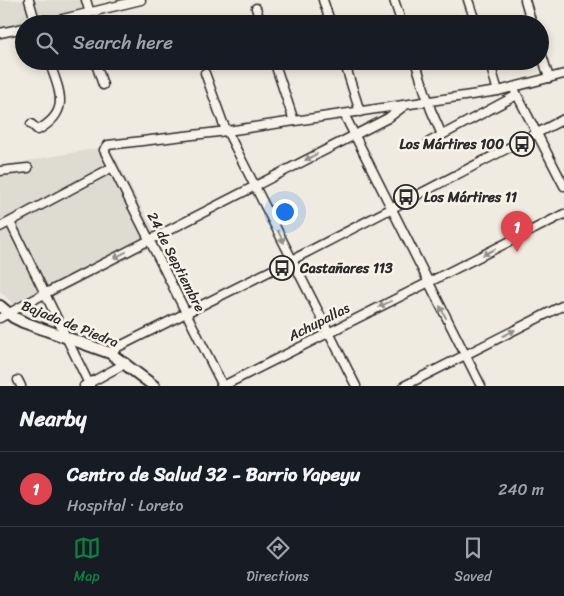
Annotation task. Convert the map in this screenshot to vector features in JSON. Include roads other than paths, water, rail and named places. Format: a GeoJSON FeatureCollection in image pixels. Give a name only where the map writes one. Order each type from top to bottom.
{"type":"FeatureCollection","features":[{"type":"Feature","properties":{"kind":"main road","name":"Bajada de Piedra"},"geometry":{"type":"LineString","coordinates":[[0,306],[4,316],[110,353],[126,363],[154,386]]}},
{"type":"Feature","properties":{"kind":"street"},"geometry":{"type":"LineString","coordinates":[[29,0],[33,15]]}},
{"type":"Feature","properties":{"kind":"street"},"geometry":{"type":"LineString","coordinates":[[86,0],[90,13]]}},
{"type":"Feature","properties":{"kind":"street"},"geometry":{"type":"LineString","coordinates":[[81,15],[141,0]]}},
{"type":"Feature","properties":{"kind":"street"},"geometry":{"type":"LineString","coordinates":[[323,0],[328,15]]}},
{"type":"Feature","properties":{"kind":"street"},"geometry":{"type":"LineString","coordinates":[[394,0],[399,15]]}},
{"type":"Feature","properties":{"kind":"street"},"geometry":{"type":"LineString","coordinates":[[469,0],[473,15]]}},
{"type":"Feature","properties":{"kind":"street"},"geometry":{"type":"LineString","coordinates":[[524,0],[529,15]]}},
{"type":"Feature","properties":{"kind":"street"},"geometry":{"type":"LineString","coordinates":[[256,8],[258,15]]}},
{"type":"Feature","properties":{"kind":"street"},"geometry":{"type":"LineString","coordinates":[[0,32],[15,30]]}},
{"type":"Feature","properties":{"kind":"street"},"geometry":{"type":"LineString","coordinates":[[31,124],[38,130],[42,128],[53,119],[60,108],[60,96],[52,70]]}},
{"type":"Feature","properties":{"kind":"street"},"geometry":{"type":"LineString","coordinates":[[98,70],[102,85]]}},
{"type":"Feature","properties":{"kind":"street"},"geometry":{"type":"LineString","coordinates":[[277,70],[294,120]]}},
{"type":"Feature","properties":{"kind":"street"},"geometry":{"type":"LineString","coordinates":[[347,70],[360,112]]}},
{"type":"Feature","properties":{"kind":"street"},"geometry":{"type":"LineString","coordinates":[[418,70],[442,135]]}},
{"type":"Feature","properties":{"kind":"street"},"geometry":{"type":"LineString","coordinates":[[491,70],[498,91]]}},
{"type":"Feature","properties":{"kind":"street"},"geometry":{"type":"LineString","coordinates":[[547,70],[549,78]]}},
{"type":"Feature","properties":{"kind":"street"},"geometry":{"type":"LineString","coordinates":[[205,73],[227,131],[356,386]]}},
{"type":"Feature","properties":{"kind":"street"},"geometry":{"type":"LineString","coordinates":[[227,131],[498,91],[564,74]]}},
{"type":"Feature","properties":{"kind":"street"},"geometry":{"type":"LineString","coordinates":[[513,87],[564,186]]}},
{"type":"Feature","properties":{"kind":"street"},"geometry":{"type":"LineString","coordinates":[[429,142],[518,95]]}},
{"type":"Feature","properties":{"kind":"street"},"geometry":{"type":"LineString","coordinates":[[4,316],[388,118],[406,105]]}},
{"type":"Feature","properties":{"kind":"street"},"geometry":{"type":"LineString","coordinates":[[344,114],[481,386]]}},
{"type":"Feature","properties":{"kind":"street"},"geometry":{"type":"LineString","coordinates":[[110,353],[118,347],[187,314],[564,119]]}},
{"type":"Feature","properties":{"kind":"street","name":"24 de Septiembre"},"geometry":{"type":"LineString","coordinates":[[222,386],[111,168],[104,150],[108,145],[227,131]]}},
{"type":"Feature","properties":{"kind":"street"},"geometry":{"type":"LineString","coordinates":[[0,171],[28,168]]}},
{"type":"Feature","properties":{"kind":"street"},"geometry":{"type":"LineString","coordinates":[[0,227],[111,168]]}},
{"type":"Feature","properties":{"kind":"street","name":"Achupallas"},"geometry":{"type":"LineString","coordinates":[[222,386],[564,214]]}},
{"type":"Feature","properties":{"kind":"street"},"geometry":{"type":"LineString","coordinates":[[10,222],[46,293],[87,385],[126,363]]}},
{"type":"Feature","properties":{"kind":"street"},"geometry":{"type":"LineString","coordinates":[[404,386],[564,305]]}},
{"type":"Feature","properties":{"kind":"place","name":"Los Mártires 100"},"geometry":{"type":"Point","coordinates":[522,144]}},
{"type":"Feature","properties":{"kind":"place","name":"Los Mártires 11"},"geometry":{"type":"Point","coordinates":[406,197]}},
{"type":"Feature","properties":{"kind":"place","name":"Centro de Salud 32 - Barrio Yapeyu"},"geometry":{"type":"Point","coordinates":[517,252]}},
{"type":"Feature","properties":{"kind":"place","name":"Castañares 113"},"geometry":{"type":"Point","coordinates":[282,268]}}]}
